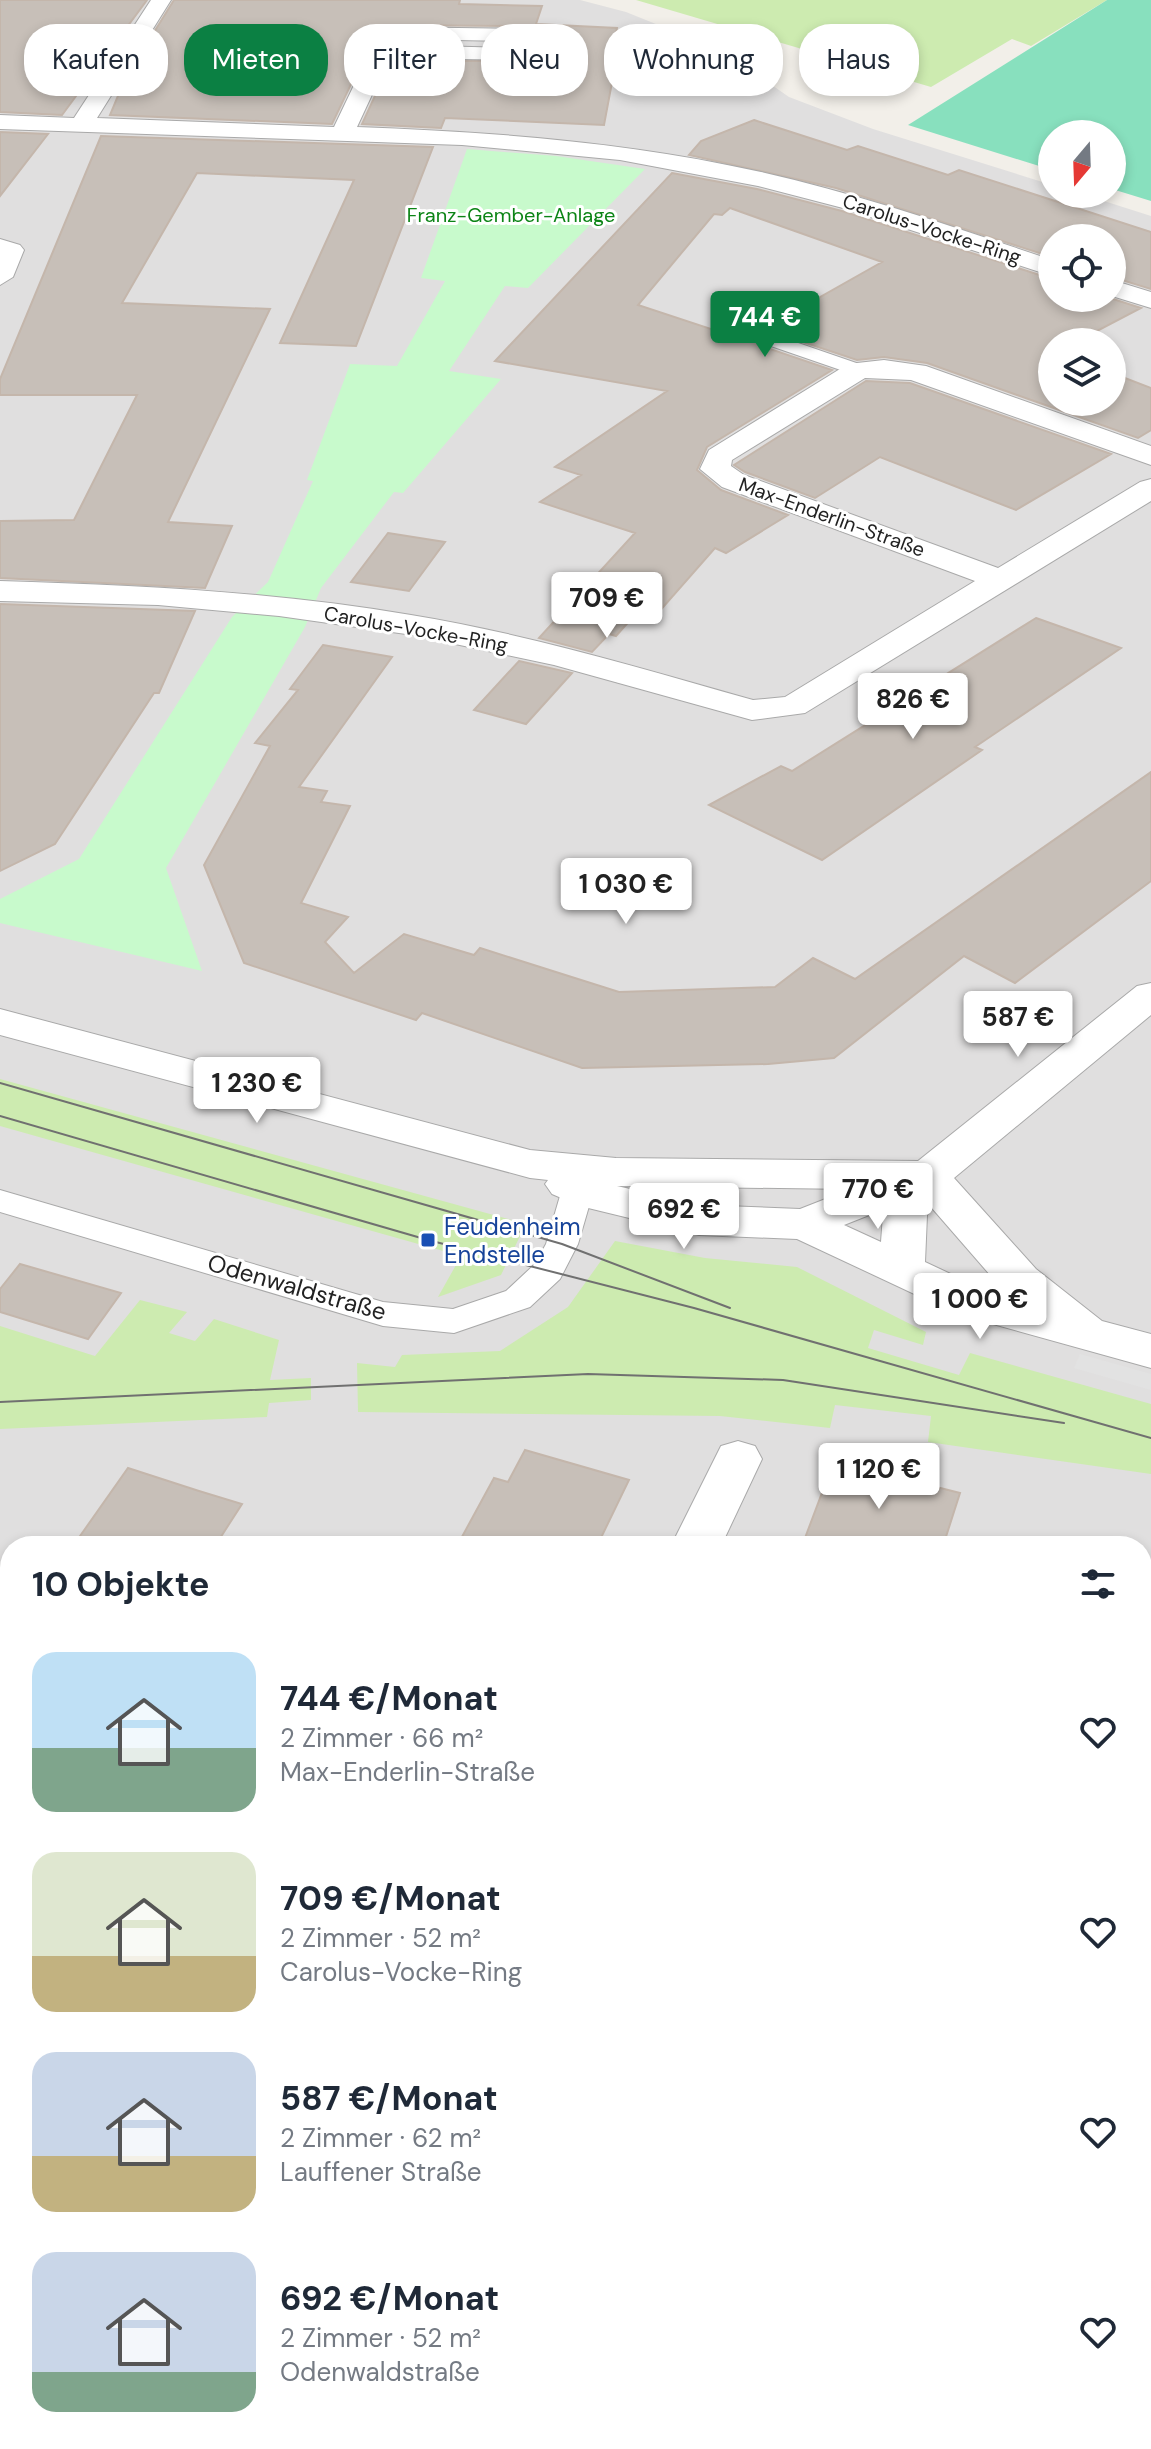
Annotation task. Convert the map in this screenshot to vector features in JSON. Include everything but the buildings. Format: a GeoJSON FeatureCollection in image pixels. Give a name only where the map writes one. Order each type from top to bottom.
{"type":"FeatureCollection","features":[{"type":"Feature","properties":{"kind":"street"},"geometry":{"type":"LineString","coordinates":[[81,125],[161,0]]}},
{"type":"Feature","properties":{"kind":"street"},"geometry":{"type":"LineString","coordinates":[[396,32],[519,35],[526,38],[521,53],[512,55],[382,51],[396,32]]}},
{"type":"Feature","properties":{"kind":"street"},"geometry":{"type":"LineString","coordinates":[[342,134],[360,96]]}},
{"type":"Feature","properties":{"kind":"street","name":"Carolus-Vocke-Ring"},"geometry":{"type":"LineString","coordinates":[[0,122],[462,138],[662,160],[852,203],[1038,263]]}},
{"type":"Feature","properties":{"kind":"street"},"geometry":{"type":"LineString","coordinates":[[0,247],[11,250],[0,277]]}},
{"type":"Feature","properties":{"kind":"street"},"geometry":{"type":"LineString","coordinates":[[1126,292],[1151,300]]}},
{"type":"Feature","properties":{"kind":"street"},"geometry":{"type":"LineString","coordinates":[[858,370],[884,368],[916,372],[1151,456]]}},
{"type":"Feature","properties":{"kind":"street","name":"Max-Enderlin-Straße"},"geometry":{"type":"LineString","coordinates":[[858,370],[719,456],[715,469],[733,481],[1001,580]]}},
{"type":"Feature","properties":{"kind":"street","name":"Carolus-Vocke-Ring"},"geometry":{"type":"LineString","coordinates":[[0,591],[158,595],[279,606],[413,625],[560,656],[752,710],[793,706],[1001,580],[1122,520],[1151,488]]}},
{"type":"Feature","properties":{"kind":"street"},"geometry":{"type":"LineString","coordinates":[[804,1224],[928,1176],[1151,995]]}},
{"type":"Feature","properties":{"kind":"street"},"geometry":{"type":"LineString","coordinates":[[0,1022],[530,1164],[616,1172],[928,1176],[1020,1280],[1087,1334]]}},
{"type":"Feature","properties":{"kind":"street"},"geometry":{"type":"LineString","coordinates":[[530,1164],[578,1189],[699,1220],[804,1224],[973,1303],[1151,1351]]}},
{"type":"Feature","properties":{"kind":"street"},"geometry":{"type":"LineString","coordinates":[[902,1268],[905,1215],[928,1176]]}},
{"type":"Feature","properties":{"kind":"street"},"geometry":{"type":"LineString","coordinates":[[701,1536],[738,1459]]}},
{"type":"Feature","properties":{"kind":"lane"},"geometry":{"type":"LineString","coordinates":[[775,341],[858,370]]}},
{"type":"Feature","properties":{"kind":"lane","name":"Odenwaldstraße"},"geometry":{"type":"LineString","coordinates":[[0,1201],[383,1314],[454,1321],[518,1299],[548,1271],[562,1244],[578,1189]]}},
{"type":"Feature","properties":{"kind":"shaded area"},"geometry":{"type":"Polygon","coordinates":[[[0,0],[580,0],[626,12],[656,24],[604,24],[604,96],[783,96],[783,93],[873,129],[1038,181],[1038,208],[1126,208],[1151,216],[1151,1536],[0,1536],[0,0]]]}},
{"type":"Feature","properties":{"kind":"shaded area"},"geometry":{"type":"Polygon","coordinates":[[[1080,1354],[1151,1374],[1151,1390],[1074,1368],[1080,1354]]]}},
{"type":"Feature","properties":{"kind":"green space"},"geometry":{"type":"Polygon","coordinates":[[[636,0],[1107,0],[1031,46],[1012,39],[931,87],[919,83],[919,24],[799,24],[799,48],[783,43],[783,24],[717,24],[636,0]]]}},
{"type":"Feature","properties":{"kind":"green space"},"geometry":{"type":"Polygon","coordinates":[[[1107,0],[1151,0],[1151,201],[1126,193],[1126,120],[1038,120],[1038,166],[908,125],[1107,0]]]}},
{"type":"Feature","properties":{"kind":"green space","name":"Franz-Gember-Anlage"},"geometry":{"type":"Polygon","coordinates":[[[467,149],[556,156],[645,169],[528,288],[505,286],[449,371],[501,379],[403,493],[394,492],[321,588],[305,627],[166,868],[202,971],[0,923],[0,899],[79,859],[232,617],[268,582],[313,481],[307,480],[350,364],[397,366],[445,281],[421,278],[467,149]]]}},
{"type":"Feature","properties":{"kind":"green space"},"geometry":{"type":"Polygon","coordinates":[[[0,1079],[526,1224],[501,1275],[438,1297],[461,1256],[0,1126],[0,1079]]]}},
{"type":"Feature","properties":{"kind":"green space"},"geometry":{"type":"Polygon","coordinates":[[[615,1241],[705,1258],[797,1267],[926,1332],[923,1345],[874,1330],[868,1348],[959,1375],[970,1353],[1151,1404],[1151,1474],[928,1442],[931,1416],[835,1405],[830,1428],[720,1416],[358,1412],[357,1363],[395,1367],[402,1355],[500,1351],[568,1307],[615,1241]]]}},
{"type":"Feature","properties":{"kind":"green space"},"geometry":{"type":"Polygon","coordinates":[[[140,1300],[187,1312],[169,1333],[195,1341],[214,1319],[279,1340],[270,1380],[311,1378],[311,1400],[269,1403],[267,1417],[0,1429],[0,1326],[95,1356],[140,1300]]]}},
{"type":"Feature","properties":{"kind":"tram line"},"geometry":{"type":"LineString","coordinates":[[0,1083],[562,1244],[730,1308]]}},
{"type":"Feature","properties":{"kind":"tram line"},"geometry":{"type":"LineString","coordinates":[[0,1116],[428,1240],[694,1308],[1151,1438]]}},
{"type":"Feature","properties":{"kind":"tram line"},"geometry":{"type":"LineString","coordinates":[[0,1402],[588,1374],[783,1380],[1064,1423]]}},
{"type":"Feature","properties":{"kind":"place","name":"Feudenheim Endstelle"},"geometry":{"type":"Point","coordinates":[428,1240]}}]}
